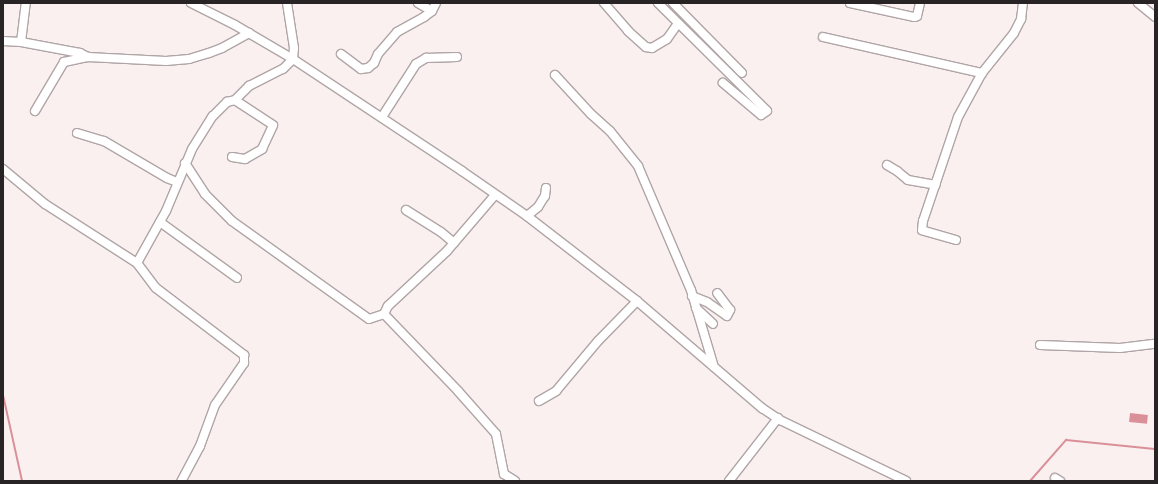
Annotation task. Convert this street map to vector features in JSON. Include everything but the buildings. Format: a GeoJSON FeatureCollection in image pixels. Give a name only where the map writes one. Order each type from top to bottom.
{"type":"FeatureCollection","features":[{"type":"Feature","properties":{"kind":"street"},"geometry":{"type":"LineString","coordinates":[[21,42],[26,3]]}},
{"type":"Feature","properties":{"kind":"street"},"geometry":{"type":"LineString","coordinates":[[191,3],[249,33],[293,59],[443,157],[495,195],[527,216],[637,301],[762,408],[778,418],[906,481]]}},
{"type":"Feature","properties":{"kind":"street"},"geometry":{"type":"LineString","coordinates":[[137,263],[160,222],[185,163],[212,116],[227,102],[235,100],[250,86],[288,65],[293,59],[294,48],[287,3]]}},
{"type":"Feature","properties":{"kind":"street"},"geometry":{"type":"LineString","coordinates":[[418,3],[432,11]]}},
{"type":"Feature","properties":{"kind":"street"},"geometry":{"type":"LineString","coordinates":[[341,54],[361,69],[368,68],[374,64],[378,54],[397,32],[424,17],[432,11],[436,3]]}},
{"type":"Feature","properties":{"kind":"street"},"geometry":{"type":"LineString","coordinates":[[604,3],[628,31],[646,47],[652,48],[663,42],[678,23]]}},
{"type":"Feature","properties":{"kind":"street"},"geometry":{"type":"LineString","coordinates":[[658,3],[767,111],[761,115],[723,83]]}},
{"type":"Feature","properties":{"kind":"street"},"geometry":{"type":"LineString","coordinates":[[673,3],[742,73]]}},
{"type":"Feature","properties":{"kind":"street"},"geometry":{"type":"LineString","coordinates":[[850,3],[914,17],[917,16],[920,3]]}},
{"type":"Feature","properties":{"kind":"street"},"geometry":{"type":"LineString","coordinates":[[956,240],[922,230],[930,199],[958,117],[982,73],[1014,33],[1021,19],[1023,3]]}},
{"type":"Feature","properties":{"kind":"street"},"geometry":{"type":"LineString","coordinates":[[1138,3],[1155,17]]}},
{"type":"Feature","properties":{"kind":"street"},"geometry":{"type":"LineString","coordinates":[[35,111],[64,62],[88,57],[150,62],[177,61],[197,57],[222,48],[249,33]]}},
{"type":"Feature","properties":{"kind":"street"},"geometry":{"type":"LineString","coordinates":[[823,37],[982,73]]}},
{"type":"Feature","properties":{"kind":"street"},"geometry":{"type":"LineString","coordinates":[[3,41],[21,42],[80,53],[88,57]]}},
{"type":"Feature","properties":{"kind":"street"},"geometry":{"type":"LineString","coordinates":[[382,117],[416,64],[426,58],[457,57]]}},
{"type":"Feature","properties":{"kind":"street"},"geometry":{"type":"LineString","coordinates":[[555,75],[591,114],[610,131],[638,166],[692,296],[715,368]]}},
{"type":"Feature","properties":{"kind":"street"},"geometry":{"type":"LineString","coordinates":[[232,157],[244,159],[262,149],[273,125],[235,100]]}},
{"type":"Feature","properties":{"kind":"street"},"geometry":{"type":"LineString","coordinates":[[77,133],[104,141],[167,178],[177,182]]}},
{"type":"Feature","properties":{"kind":"street"},"geometry":{"type":"LineString","coordinates":[[185,163],[205,194],[232,221],[369,319],[384,314],[388,306],[454,243],[495,195]]}},
{"type":"Feature","properties":{"kind":"street"},"geometry":{"type":"LineString","coordinates":[[887,165],[898,171],[908,180],[936,184]]}},
{"type":"Feature","properties":{"kind":"street"},"geometry":{"type":"LineString","coordinates":[[3,169],[50,207],[137,263],[156,288],[236,347],[245,358],[244,363],[215,405],[200,446],[181,481]]}},
{"type":"Feature","properties":{"kind":"street"},"geometry":{"type":"LineString","coordinates":[[527,216],[538,207],[545,196],[546,188]]}},
{"type":"Feature","properties":{"kind":"street"},"geometry":{"type":"LineString","coordinates":[[406,210],[441,232],[454,243]]}},
{"type":"Feature","properties":{"kind":"street"},"geometry":{"type":"LineString","coordinates":[[160,222],[237,278]]}},
{"type":"Feature","properties":{"kind":"street"},"geometry":{"type":"LineString","coordinates":[[692,296],[707,302],[727,316],[730,310],[717,293]]}},
{"type":"Feature","properties":{"kind":"street"},"geometry":{"type":"LineString","coordinates":[[539,400],[556,390],[598,341],[637,301]]}},
{"type":"Feature","properties":{"kind":"street"},"geometry":{"type":"LineString","coordinates":[[696,308],[713,324]]}},
{"type":"Feature","properties":{"kind":"street"},"geometry":{"type":"LineString","coordinates":[[384,314],[458,391],[496,434],[504,474],[515,481]]}},
{"type":"Feature","properties":{"kind":"street"},"geometry":{"type":"LineString","coordinates":[[1040,345],[1121,348],[1155,344]]}},
{"type":"Feature","properties":{"kind":"street"},"geometry":{"type":"LineString","coordinates":[[729,481],[778,418]]}},
{"type":"Feature","properties":{"kind":"shaded area"},"geometry":{"type":"Polygon","coordinates":[[[1130,413],[1148,415],[1147,424],[1129,422],[1130,413]]]}},
{"type":"Feature","properties":{"kind":"waterway"},"geometry":{"type":"LineString","coordinates":[[3,395],[22,481]]}},
{"type":"Feature","properties":{"kind":"waterway"},"geometry":{"type":"LineString","coordinates":[[1030,481],[1066,440],[1155,449]]}}]}
